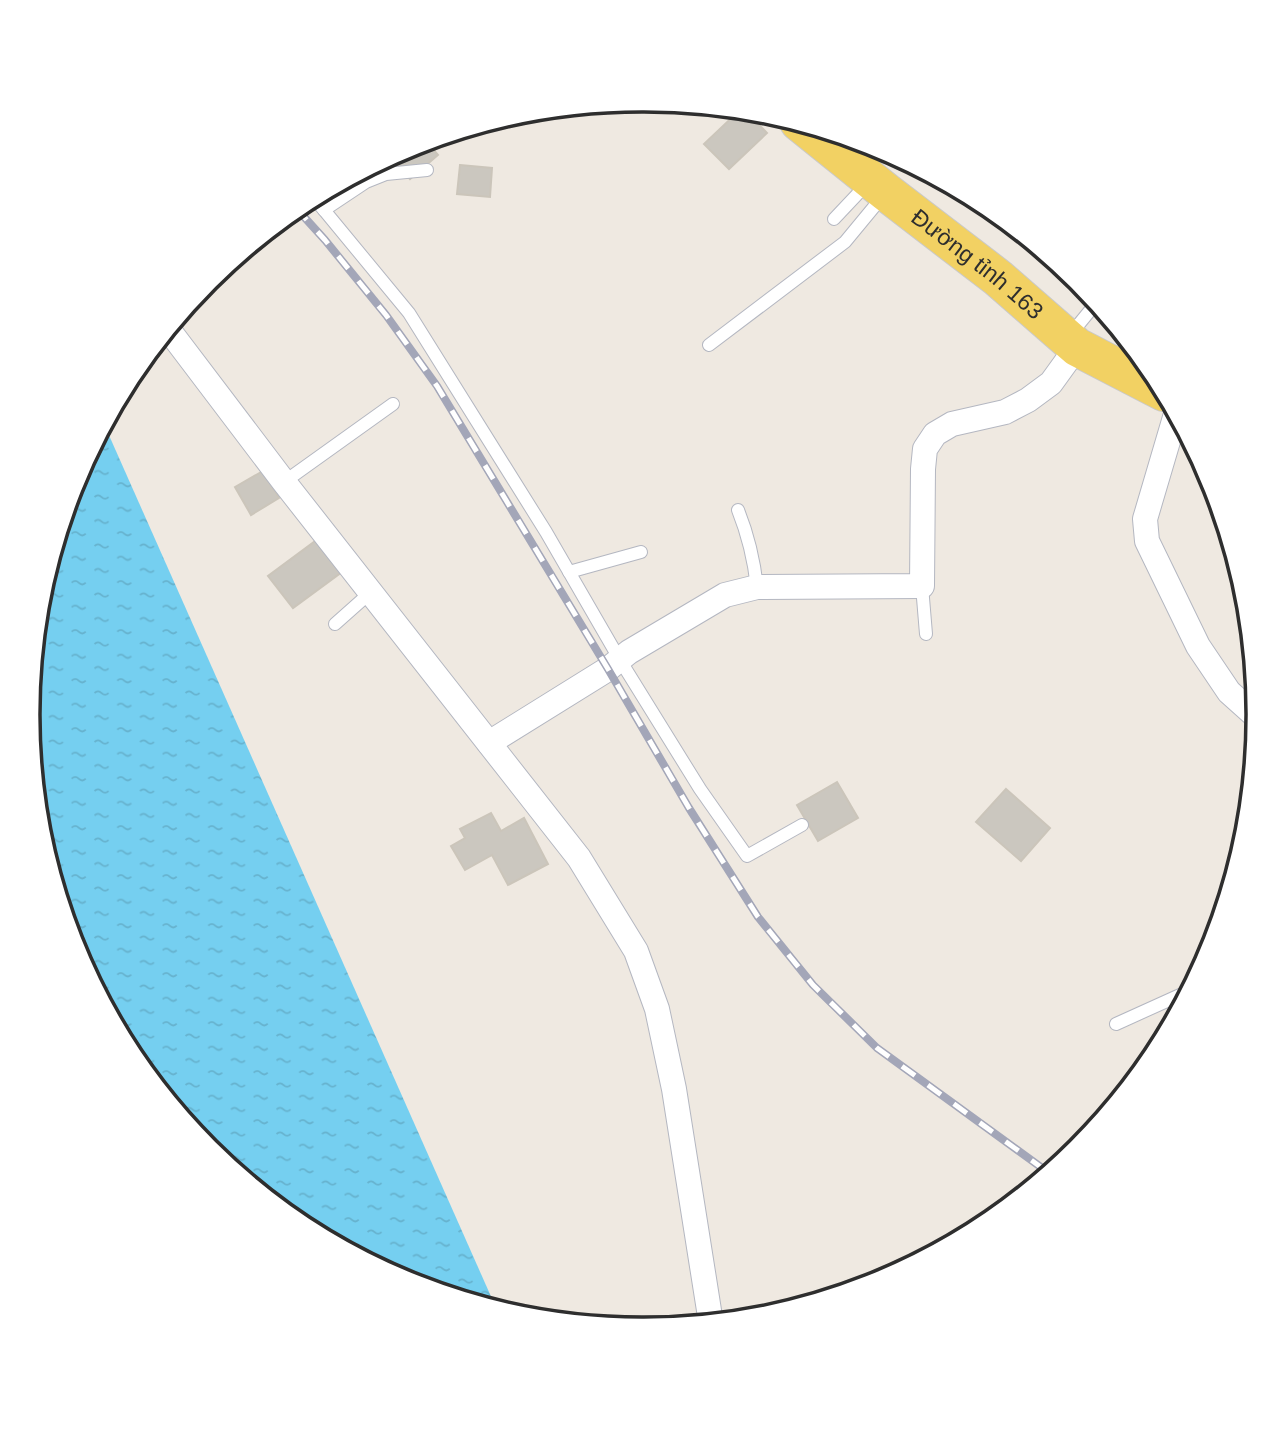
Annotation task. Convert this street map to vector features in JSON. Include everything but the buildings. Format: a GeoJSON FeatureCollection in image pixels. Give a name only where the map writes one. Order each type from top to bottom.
{"type":"FeatureCollection","features":[{"type":"Feature","properties":{"kind":"main road","name":"Đường tỉnh 163"},"geometry":{"type":"LineString","coordinates":[[827,141],[875,173],[1072,342],[1145,382]]}},
{"type":"Feature","properties":{"kind":"street"},"geometry":{"type":"LineString","coordinates":[[174,336],[284,482],[579,858],[636,951],[657,1009],[674,1089],[709,1313]]}},
{"type":"Feature","properties":{"kind":"street"},"geometry":{"type":"LineString","coordinates":[[489,743],[608,669],[629,652],[725,595],[757,587],[922,586],[925,449],[935,434],[951,424],[1005,412],[1028,400],[1051,383],[1072,342]]}},
{"type":"Feature","properties":{"kind":"street"},"geometry":{"type":"LineString","coordinates":[[1172,426],[1145,519],[1147,541],[1198,646],[1230,692],[1246,706]]}},
{"type":"Feature","properties":{"kind":"lane"},"geometry":{"type":"LineString","coordinates":[[324,210],[366,182],[386,174],[427,170]]}},
{"type":"Feature","properties":{"kind":"lane"},"geometry":{"type":"LineString","coordinates":[[834,219],[875,173]]}},
{"type":"Feature","properties":{"kind":"lane"},"geometry":{"type":"LineString","coordinates":[[709,345],[845,242],[867,218],[875,173]]}},
{"type":"Feature","properties":{"kind":"lane"},"geometry":{"type":"LineString","coordinates":[[320,206],[409,313],[546,531],[620,660],[700,789],[747,856],[802,825]]}},
{"type":"Feature","properties":{"kind":"lane"},"geometry":{"type":"LineString","coordinates":[[1072,342],[1091,312]]}},
{"type":"Feature","properties":{"kind":"lane"},"geometry":{"type":"LineString","coordinates":[[284,482],[393,404]]}},
{"type":"Feature","properties":{"kind":"lane"},"geometry":{"type":"LineString","coordinates":[[738,510],[753,556],[757,587]]}},
{"type":"Feature","properties":{"kind":"lane"},"geometry":{"type":"LineString","coordinates":[[569,572],[641,552]]}},
{"type":"Feature","properties":{"kind":"lane"},"geometry":{"type":"LineString","coordinates":[[922,586],[926,634]]}},
{"type":"Feature","properties":{"kind":"lane"},"geometry":{"type":"LineString","coordinates":[[335,624],[371,592]]}},
{"type":"Feature","properties":{"kind":"lane"},"geometry":{"type":"LineString","coordinates":[[1116,1024],[1175,997]]}},
{"type":"Feature","properties":{"kind":"water"},"geometry":{"type":"Polygon","coordinates":[[[109,435],[492,1298],[449,1285],[376,1255],[308,1216],[246,1168],[190,1112],[142,1049],[102,981],[86,945],[72,908],[52,832],[45,793],[40,715],[45,636],[61,558],[86,484],[109,435]]]}},
{"type":"Feature","properties":{"kind":"railway"},"geometry":{"type":"LineString","coordinates":[[303,216],[386,315],[437,386],[689,808],[758,917],[813,985],[877,1048],[1041,1167]]}}]}
